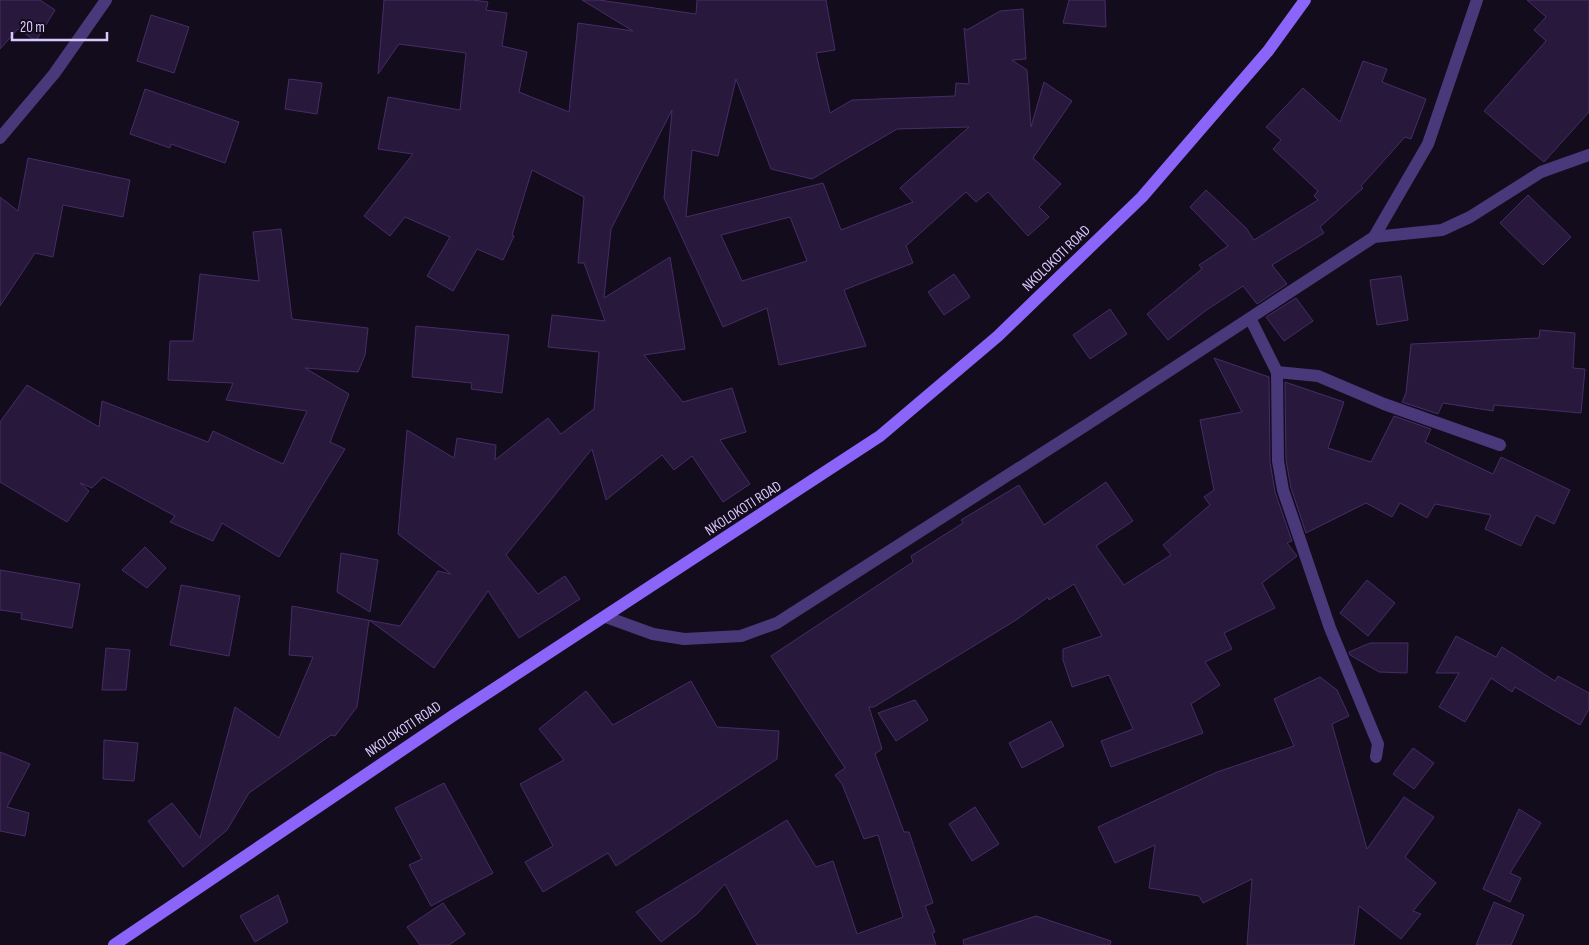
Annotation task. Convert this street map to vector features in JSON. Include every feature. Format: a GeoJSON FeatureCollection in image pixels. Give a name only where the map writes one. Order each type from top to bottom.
{"type":"FeatureCollection","features":[{"type":"Feature","properties":{"kind":"main road","name":"NKOLOKOTI ROAD"},"geometry":{"type":"LineString","coordinates":[[114,945],[454,715],[880,436],[998,336],[1142,197],[1268,51],[1305,0]]}},
{"type":"Feature","properties":{"kind":"street"},"geometry":{"type":"LineString","coordinates":[[0,138],[54,74],[106,0]]}},
{"type":"Feature","properties":{"kind":"street"},"geometry":{"type":"LineString","coordinates":[[606,617],[653,634],[684,639],[741,636],[776,623],[1374,237],[1428,144],[1477,0]]}},
{"type":"Feature","properties":{"kind":"street"},"geometry":{"type":"LineString","coordinates":[[1374,237],[1442,230],[1470,217],[1541,172],[1589,155]]}},
{"type":"Feature","properties":{"kind":"street"},"geometry":{"type":"LineString","coordinates":[[1250,318],[1277,372],[1278,461],[1283,490],[1330,628],[1378,744],[1376,757]]}},
{"type":"Feature","properties":{"kind":"street"},"geometry":{"type":"LineString","coordinates":[[1277,372],[1318,376],[1384,404],[1500,445]]}},
{"type":"Feature","properties":{"kind":"building"},"geometry":{"type":"Polygon","coordinates":[[[0,0],[40,0],[55,10],[36,41],[18,29],[0,49],[0,0]]]}},
{"type":"Feature","properties":{"kind":"building"},"geometry":{"type":"Polygon","coordinates":[[[384,0],[473,0],[488,2],[486,10],[507,13],[502,46],[527,52],[519,92],[569,112],[578,23],[633,31],[582,0],[599,0],[696,14],[697,0],[826,0],[835,50],[816,53],[830,113],[852,100],[955,96],[956,83],[969,84],[964,28],[967,30],[1000,11],[1023,9],[1026,59],[1012,60],[1027,70],[1031,127],[1044,82],[1072,101],[1033,158],[1061,184],[1039,207],[1049,217],[1028,236],[988,192],[976,202],[966,192],[906,246],[913,263],[844,290],[866,346],[779,365],[767,308],[723,327],[664,198],[672,110],[611,229],[604,298],[670,257],[685,349],[644,355],[683,402],[732,388],[746,432],[720,440],[750,484],[723,502],[692,456],[674,470],[662,455],[606,500],[592,449],[506,555],[538,594],[565,576],[580,599],[519,638],[488,591],[434,668],[369,620],[400,626],[438,571],[451,574],[398,534],[407,430],[454,458],[457,438],[496,445],[495,460],[548,418],[561,434],[594,409],[599,352],[548,347],[552,315],[605,321],[584,263],[578,263],[584,197],[532,170],[512,235],[514,236],[503,260],[477,249],[453,291],[427,276],[450,237],[405,217],[390,236],[364,216],[413,154],[378,149],[388,97],[460,110],[466,53],[399,44],[378,74],[384,0]],[[736,79],[718,156],[692,150],[686,217],[823,183],[841,230],[913,202],[900,188],[969,127],[897,129],[812,179],[771,169],[736,79]],[[790,217],[721,235],[742,281],[807,261],[790,217]]]}},
{"type":"Feature","properties":{"kind":"building"},"geometry":{"type":"Polygon","coordinates":[[[1069,0],[1105,0],[1106,27],[1063,23],[1069,0]]]}},
{"type":"Feature","properties":{"kind":"building"},"geometry":{"type":"Polygon","coordinates":[[[1527,0],[1589,0],[1589,112],[1544,162],[1484,111],[1546,41],[1534,30],[1546,17],[1527,0]]]}},
{"type":"Feature","properties":{"kind":"building"},"geometry":{"type":"Polygon","coordinates":[[[151,15],[189,27],[174,73],[137,61],[151,15]]]}},
{"type":"Feature","properties":{"kind":"building"},"geometry":{"type":"Polygon","coordinates":[[[1363,61],[1387,69],[1382,82],[1426,99],[1411,139],[1405,137],[1361,186],[1363,188],[1320,227],[1324,233],[1272,265],[1287,284],[1257,304],[1243,286],[1205,311],[1168,340],[1147,314],[1202,269],[1199,265],[1228,246],[1190,207],[1206,190],[1246,228],[1254,240],[1318,200],[1314,196],[1318,191],[1273,149],[1281,140],[1266,127],[1303,88],[1340,122],[1363,61]]]}},
{"type":"Feature","properties":{"kind":"building"},"geometry":{"type":"Polygon","coordinates":[[[289,79],[322,83],[317,114],[285,109],[289,79]]]}},
{"type":"Feature","properties":{"kind":"building"},"geometry":{"type":"Polygon","coordinates":[[[145,89],[239,122],[225,163],[171,144],[170,148],[130,134],[145,89]]]}},
{"type":"Feature","properties":{"kind":"building"},"geometry":{"type":"Polygon","coordinates":[[[28,158],[130,180],[123,217],[63,205],[53,257],[35,253],[0,306],[0,197],[18,211],[28,158]]]}},
{"type":"Feature","properties":{"kind":"building"},"geometry":{"type":"Polygon","coordinates":[[[1528,195],[1571,237],[1543,265],[1500,223],[1528,195]]]}},
{"type":"Feature","properties":{"kind":"building"},"geometry":{"type":"Polygon","coordinates":[[[281,229],[292,319],[368,328],[365,355],[358,372],[305,368],[349,394],[330,442],[345,449],[279,557],[222,523],[213,541],[170,522],[175,516],[103,477],[92,488],[80,483],[89,491],[67,522],[0,482],[0,422],[27,385],[99,427],[102,401],[208,442],[213,431],[283,464],[307,411],[226,400],[233,383],[168,380],[170,341],[193,341],[200,274],[259,281],[253,232],[281,229]]]}},
{"type":"Feature","properties":{"kind":"building"},"geometry":{"type":"Polygon","coordinates":[[[954,274],[970,297],[944,315],[928,292],[954,274]]]}},
{"type":"Feature","properties":{"kind":"building"},"geometry":{"type":"Polygon","coordinates":[[[1401,276],[1408,320],[1377,325],[1370,280],[1401,276]]]}},
{"type":"Feature","properties":{"kind":"building"},"geometry":{"type":"Polygon","coordinates":[[[1296,298],[1313,321],[1284,341],[1266,317],[1296,298]]]}},
{"type":"Feature","properties":{"kind":"building"},"geometry":{"type":"Polygon","coordinates":[[[1110,309],[1127,334],[1090,359],[1073,335],[1110,309]]]}},
{"type":"Feature","properties":{"kind":"building"},"geometry":{"type":"Polygon","coordinates":[[[416,326],[509,335],[502,393],[471,389],[472,383],[412,377],[416,326]]]}},
{"type":"Feature","properties":{"kind":"building"},"geometry":{"type":"Polygon","coordinates":[[[1540,330],[1575,333],[1573,368],[1585,369],[1581,413],[1494,405],[1493,411],[1443,403],[1438,414],[1402,402],[1406,393],[1411,344],[1539,338],[1540,330]]]}},
{"type":"Feature","properties":{"kind":"building"},"geometry":{"type":"Polygon","coordinates":[[[1214,358],[1269,377],[1270,462],[1275,492],[1292,541],[1287,543],[1297,556],[1262,583],[1275,608],[1224,633],[1232,649],[1205,662],[1220,685],[1191,704],[1203,733],[1111,767],[1101,741],[1133,729],[1109,675],[1072,687],[1063,660],[1063,649],[1102,636],[1074,584],[1049,600],[1048,597],[1016,620],[874,707],[869,707],[882,749],[875,754],[904,832],[909,832],[933,903],[925,906],[935,932],[932,933],[936,945],[757,945],[725,884],[697,914],[661,942],[636,912],[787,820],[816,867],[833,861],[857,934],[903,917],[878,835],[864,839],[842,784],[835,775],[845,768],[771,656],[913,562],[911,556],[963,523],[961,520],[1019,485],[1044,525],[1106,482],[1133,521],[1096,546],[1124,585],[1171,555],[1163,545],[1210,505],[1204,497],[1214,490],[1200,420],[1242,412],[1214,358]]]}},
{"type":"Feature","properties":{"kind":"building"},"geometry":{"type":"Polygon","coordinates":[[[1285,382],[1344,402],[1328,448],[1371,462],[1394,416],[1431,429],[1425,442],[1493,474],[1501,457],[1570,490],[1554,524],[1536,515],[1521,546],[1485,529],[1491,515],[1435,504],[1427,518],[1400,503],[1392,517],[1366,503],[1306,533],[1291,488],[1286,460],[1285,382]]]}},
{"type":"Feature","properties":{"kind":"building"},"geometry":{"type":"Polygon","coordinates":[[[145,547],[166,568],[147,588],[122,570],[145,547]]]}},
{"type":"Feature","properties":{"kind":"building"},"geometry":{"type":"Polygon","coordinates":[[[341,553],[378,560],[370,612],[337,592],[341,553]]]}},
{"type":"Feature","properties":{"kind":"building"},"geometry":{"type":"Polygon","coordinates":[[[0,570],[80,584],[72,628],[21,619],[22,613],[0,610],[0,570]]]}},
{"type":"Feature","properties":{"kind":"building"},"geometry":{"type":"Polygon","coordinates":[[[1367,580],[1395,603],[1368,636],[1340,613],[1367,580]]]}},
{"type":"Feature","properties":{"kind":"building"},"geometry":{"type":"Polygon","coordinates":[[[181,585],[240,596],[229,656],[170,645],[181,585]]]}},
{"type":"Feature","properties":{"kind":"building"},"geometry":{"type":"Polygon","coordinates":[[[292,606],[369,620],[357,707],[335,736],[331,735],[249,793],[227,830],[183,867],[148,821],[172,803],[200,838],[235,707],[279,738],[313,657],[289,655],[292,606]]]}},
{"type":"Feature","properties":{"kind":"building"},"geometry":{"type":"Polygon","coordinates":[[[1456,636],[1496,657],[1502,647],[1555,681],[1558,676],[1589,693],[1589,709],[1580,725],[1515,687],[1512,692],[1491,678],[1465,722],[1439,707],[1459,673],[1436,673],[1456,636]]]}},
{"type":"Feature","properties":{"kind":"building"},"geometry":{"type":"Polygon","coordinates":[[[1370,643],[1408,643],[1407,673],[1379,672],[1350,655],[1349,652],[1370,643]]]}},
{"type":"Feature","properties":{"kind":"building"},"geometry":{"type":"Polygon","coordinates":[[[106,648],[130,650],[126,690],[102,690],[106,648]]]}},
{"type":"Feature","properties":{"kind":"building"},"geometry":{"type":"Polygon","coordinates":[[[1320,677],[1337,690],[1349,716],[1332,724],[1367,849],[1404,797],[1434,817],[1405,857],[1436,883],[1413,911],[1421,914],[1401,939],[1359,906],[1354,945],[1247,945],[1252,879],[1203,903],[1199,896],[1149,888],[1155,845],[1115,863],[1098,827],[1217,772],[1294,746],[1274,699],[1320,677]]]}},
{"type":"Feature","properties":{"kind":"building"},"geometry":{"type":"Polygon","coordinates":[[[691,681],[717,727],[779,731],[777,759],[616,866],[608,853],[543,892],[525,862],[553,846],[520,784],[564,760],[539,729],[586,691],[613,725],[691,681]]]}},
{"type":"Feature","properties":{"kind":"building"},"geometry":{"type":"Polygon","coordinates":[[[915,700],[928,720],[896,741],[878,713],[915,700]]]}},
{"type":"Feature","properties":{"kind":"building"},"geometry":{"type":"Polygon","coordinates":[[[1051,721],[1064,746],[1022,768],[1009,743],[1051,721]]]}},
{"type":"Feature","properties":{"kind":"building"},"geometry":{"type":"Polygon","coordinates":[[[104,740],[138,743],[134,781],[103,779],[104,740]]]}},
{"type":"Feature","properties":{"kind":"building"},"geometry":{"type":"Polygon","coordinates":[[[1413,748],[1434,763],[1414,789],[1393,774],[1413,748]]]}},
{"type":"Feature","properties":{"kind":"building"},"geometry":{"type":"Polygon","coordinates":[[[0,752],[30,764],[7,807],[29,813],[25,836],[0,831],[0,752]]]}},
{"type":"Feature","properties":{"kind":"building"},"geometry":{"type":"Polygon","coordinates":[[[444,783],[493,873],[431,906],[409,865],[422,859],[395,808],[444,783]]]}},
{"type":"Feature","properties":{"kind":"building"},"geometry":{"type":"Polygon","coordinates":[[[975,807],[999,844],[972,861],[949,824],[975,807]]]}},
{"type":"Feature","properties":{"kind":"building"},"geometry":{"type":"Polygon","coordinates":[[[1519,809],[1541,823],[1510,873],[1521,878],[1510,902],[1483,889],[1519,809]]]}},
{"type":"Feature","properties":{"kind":"building"},"geometry":{"type":"Polygon","coordinates":[[[278,895],[288,922],[255,942],[240,916],[278,895]]]}},
{"type":"Feature","properties":{"kind":"building"},"geometry":{"type":"Polygon","coordinates":[[[1494,902],[1524,915],[1511,945],[1476,945],[1494,902]]]}},
{"type":"Feature","properties":{"kind":"building"},"geometry":{"type":"Polygon","coordinates":[[[443,903],[465,934],[449,945],[420,945],[407,927],[443,903]]]}},
{"type":"Feature","properties":{"kind":"building"},"geometry":{"type":"Polygon","coordinates":[[[1036,916],[1111,941],[1110,945],[964,945],[963,940],[1036,916]]]}}]}
